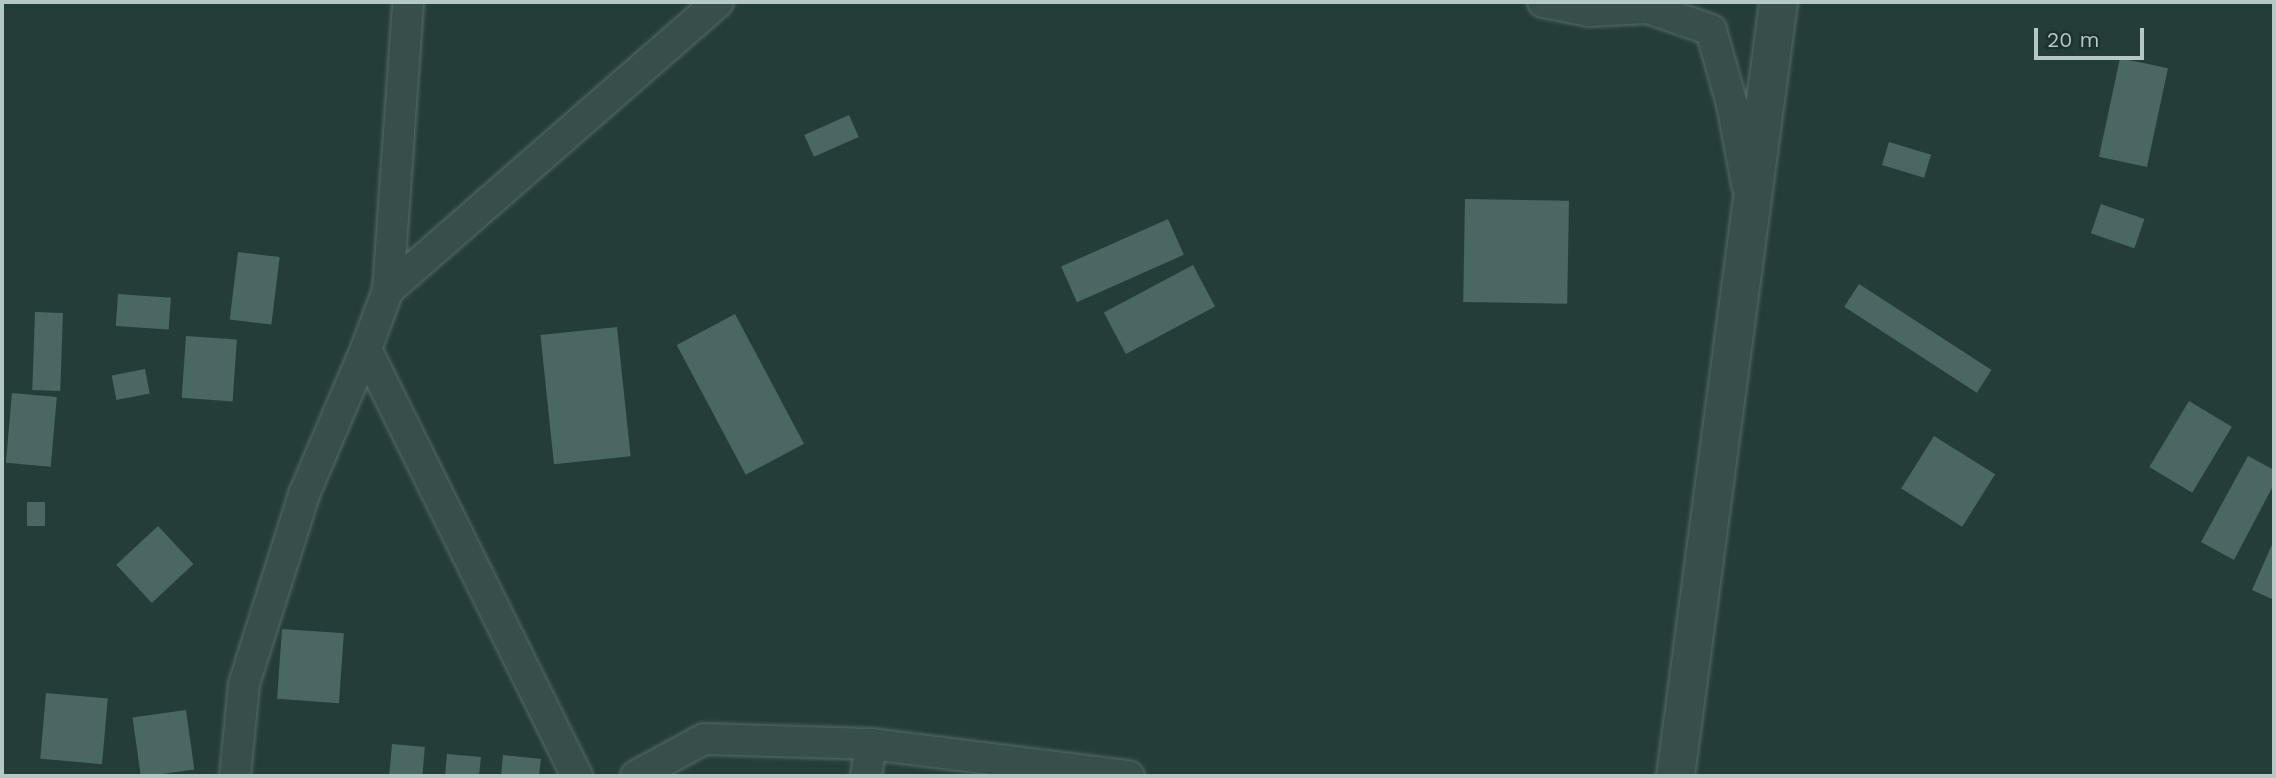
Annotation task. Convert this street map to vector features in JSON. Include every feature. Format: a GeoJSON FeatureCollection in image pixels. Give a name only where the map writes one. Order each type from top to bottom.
{"type":"FeatureCollection","features":[{"type":"Feature","properties":{"kind":"street"},"geometry":{"type":"LineString","coordinates":[[234,776],[244,684],[305,492],[388,290],[408,2]]}},
{"type":"Feature","properties":{"kind":"street"},"geometry":{"type":"LineString","coordinates":[[388,290],[718,2]]}},
{"type":"Feature","properties":{"kind":"street"},"geometry":{"type":"LineString","coordinates":[[1543,2],[1589,11],[1648,8],[1711,30],[1732,104],[1751,204]]}},
{"type":"Feature","properties":{"kind":"street"},"geometry":{"type":"LineString","coordinates":[[1675,776],[1777,2]]}},
{"type":"Feature","properties":{"kind":"street"},"geometry":{"type":"LineString","coordinates":[[366,349],[577,776]]}},
{"type":"Feature","properties":{"kind":"street"},"geometry":{"type":"LineString","coordinates":[[636,776],[704,738],[872,744],[1129,776]]}},
{"type":"Feature","properties":{"kind":"street"},"geometry":{"type":"LineString","coordinates":[[866,776],[872,744]]}},
{"type":"Feature","properties":{"kind":"building"},"geometry":{"type":"Polygon","coordinates":[[[2120,58],[2168,68],[2147,167],[2099,157],[2120,58]]]}},
{"type":"Feature","properties":{"kind":"building"},"geometry":{"type":"Polygon","coordinates":[[[849,115],[859,137],[814,157],[804,135],[849,115]]]}},
{"type":"Feature","properties":{"kind":"building"},"geometry":{"type":"Polygon","coordinates":[[[1889,142],[1931,155],[1924,178],[1882,165],[1889,142]]]}},
{"type":"Feature","properties":{"kind":"building"},"geometry":{"type":"Polygon","coordinates":[[[1465,199],[1569,201],[1567,304],[1463,302],[1465,199]]]}},
{"type":"Feature","properties":{"kind":"building"},"geometry":{"type":"Polygon","coordinates":[[[2101,204],[2144,219],[2134,248],[2091,233],[2101,204]]]}},
{"type":"Feature","properties":{"kind":"building"},"geometry":{"type":"Polygon","coordinates":[[[1168,219],[1184,255],[1077,302],[1061,267],[1168,219]]]}},
{"type":"Feature","properties":{"kind":"building"},"geometry":{"type":"Polygon","coordinates":[[[238,252],[280,257],[271,325],[230,319],[238,252]]]}},
{"type":"Feature","properties":{"kind":"building"},"geometry":{"type":"Polygon","coordinates":[[[1193,265],[1215,306],[1126,354],[1104,312],[1193,265]]]}},
{"type":"Feature","properties":{"kind":"building"},"geometry":{"type":"Polygon","coordinates":[[[1859,284],[1992,370],[1977,393],[1844,307],[1859,284]]]}},
{"type":"Feature","properties":{"kind":"building"},"geometry":{"type":"Polygon","coordinates":[[[118,294],[171,298],[169,330],[116,326],[118,294]]]}},
{"type":"Feature","properties":{"kind":"building"},"geometry":{"type":"Polygon","coordinates":[[[35,312],[63,313],[60,391],[32,390],[35,312]]]}},
{"type":"Feature","properties":{"kind":"building"},"geometry":{"type":"Polygon","coordinates":[[[735,314],[804,444],[746,475],[677,345],[735,314]]]}},
{"type":"Feature","properties":{"kind":"building"},"geometry":{"type":"Polygon","coordinates":[[[617,327],[631,456],[554,464],[540,335],[617,327]]]}},
{"type":"Feature","properties":{"kind":"building"},"geometry":{"type":"Polygon","coordinates":[[[186,336],[237,340],[233,401],[182,398],[186,336]]]}},
{"type":"Feature","properties":{"kind":"building"},"geometry":{"type":"Polygon","coordinates":[[[145,369],[150,394],[116,400],[112,375],[145,369]]]}},
{"type":"Feature","properties":{"kind":"building"},"geometry":{"type":"Polygon","coordinates":[[[12,393],[57,397],[51,467],[6,463],[12,393]]]}},
{"type":"Feature","properties":{"kind":"building"},"geometry":{"type":"Polygon","coordinates":[[[2189,401],[2232,427],[2192,493],[2149,467],[2189,401]]]}},
{"type":"Feature","properties":{"kind":"building"},"geometry":{"type":"Polygon","coordinates":[[[1934,436],[1995,474],[1962,527],[1901,489],[1934,436]]]}},
{"type":"Feature","properties":{"kind":"building"},"geometry":{"type":"Polygon","coordinates":[[[2248,456],[2274,470],[2274,484],[2234,560],[2201,542],[2248,456]]]}},
{"type":"Feature","properties":{"kind":"building"},"geometry":{"type":"Polygon","coordinates":[[[27,502],[45,502],[45,526],[27,526],[27,502]]]}},
{"type":"Feature","properties":{"kind":"building"},"geometry":{"type":"Polygon","coordinates":[[[158,526],[193,564],[152,603],[116,565],[158,526]]]}},
{"type":"Feature","properties":{"kind":"building"},"geometry":{"type":"Polygon","coordinates":[[[2274,540],[2274,600],[2252,590],[2274,540]]]}},
{"type":"Feature","properties":{"kind":"building"},"geometry":{"type":"Polygon","coordinates":[[[282,629],[344,633],[339,703],[277,699],[282,629]]]}},
{"type":"Feature","properties":{"kind":"building"},"geometry":{"type":"Polygon","coordinates":[[[46,693],[108,698],[102,764],[40,759],[46,693]]]}},
{"type":"Feature","properties":{"kind":"building"},"geometry":{"type":"Polygon","coordinates":[[[186,710],[194,769],[141,776],[133,718],[186,710]]]}},
{"type":"Feature","properties":{"kind":"building"},"geometry":{"type":"Polygon","coordinates":[[[392,744],[425,747],[422,776],[389,776],[392,744]]]}},
{"type":"Feature","properties":{"kind":"building"},"geometry":{"type":"Polygon","coordinates":[[[447,754],[481,757],[479,776],[445,776],[447,754]]]}},
{"type":"Feature","properties":{"kind":"building"},"geometry":{"type":"Polygon","coordinates":[[[503,755],[541,759],[539,776],[501,776],[503,755]]]}}]}
